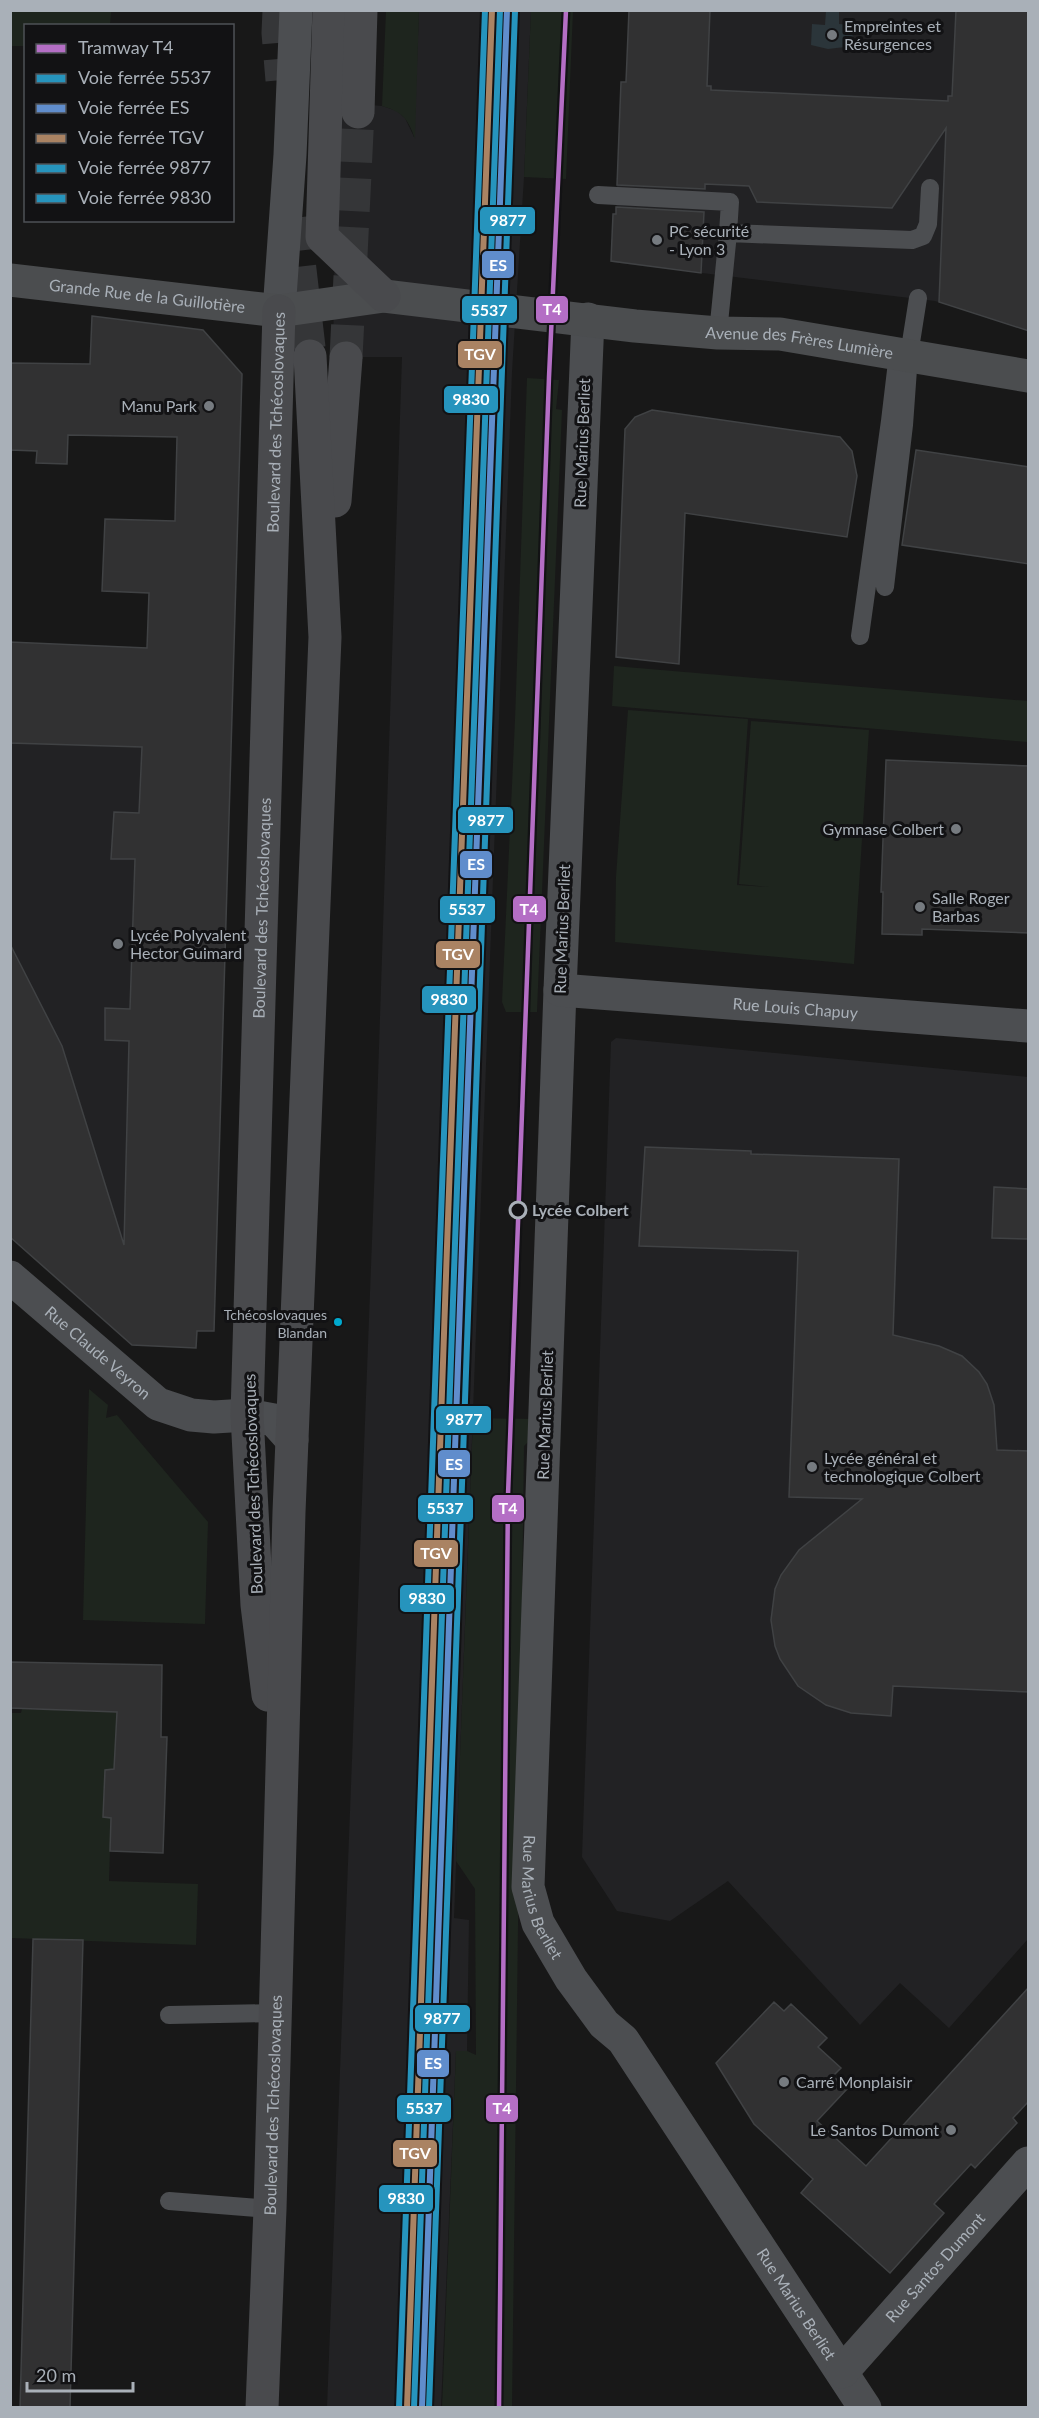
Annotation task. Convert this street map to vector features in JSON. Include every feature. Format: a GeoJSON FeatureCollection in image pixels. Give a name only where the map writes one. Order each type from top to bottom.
{"type":"FeatureCollection","features":[{"type":"Feature","properties":{"kind":"main road"},"geometry":{"type":"LineString","coordinates":[[329,10],[322,237],[390,297]]}},
{"type":"Feature","properties":{"kind":"main road"},"geometry":{"type":"LineString","coordinates":[[358,112],[361,10]]}},
{"type":"Feature","properties":{"kind":"main road","name":"Grande Rue de la Guillotière"},"geometry":{"type":"LineString","coordinates":[[11,281],[279,311],[390,297],[579,318]]}},
{"type":"Feature","properties":{"kind":"main road","name":"Boulevard des Tchécoslovaques"},"geometry":{"type":"LineString","coordinates":[[279,311],[248,1415],[256,1605],[282,1804]]}},
{"type":"Feature","properties":{"kind":"main road","name":"Avenue des Frères Lumière"},"geometry":{"type":"LineString","coordinates":[[579,318],[635,326],[718,333],[780,334],[1029,376]]}},
{"type":"Feature","properties":{"kind":"main road","name":"Boulevard des Tchécoslovaques"},"geometry":{"type":"LineString","coordinates":[[262,2408],[270,2209],[292,1440],[325,637],[310,356]]}},
{"type":"Feature","properties":{"kind":"main road"},"geometry":{"type":"LineString","coordinates":[[325,637],[346,358]]}},
{"type":"Feature","properties":{"kind":"street","name":"Boulevard des Tchécoslovaques"},"geometry":{"type":"LineString","coordinates":[[279,311],[290,155],[296,10]]}},
{"type":"Feature","properties":{"kind":"street","name":"Rue Marius Berliet"},"geometry":{"type":"LineString","coordinates":[[579,318],[560,990],[528,1887],[538,1923],[572,1979],[604,2024],[623,2040],[865,2408]]}},
{"type":"Feature","properties":{"kind":"street","name":"Rue Louis Chapuy"},"geometry":{"type":"LineString","coordinates":[[560,990],[1029,1026]]}},
{"type":"Feature","properties":{"kind":"street","name":"Rue Claude Veyron"},"geometry":{"type":"LineString","coordinates":[[10,1277],[158,1404],[191,1415],[214,1417],[248,1415],[274,1420],[292,1440]]}},
{"type":"Feature","properties":{"kind":"street","name":"Rue Santos Dumont"},"geometry":{"type":"LineString","coordinates":[[842,2372],[1029,2163]]}},
{"type":"Feature","properties":{"kind":"lane"},"geometry":{"type":"LineString","coordinates":[[728,233],[912,240],[923,236],[928,224],[930,188]]}},
{"type":"Feature","properties":{"kind":"lane"},"geometry":{"type":"LineString","coordinates":[[597,195],[730,202],[718,333]]}},
{"type":"Feature","properties":{"kind":"lane"},"geometry":{"type":"LineString","coordinates":[[860,636],[890,421],[903,354],[918,298]]}},
{"type":"Feature","properties":{"kind":"lane"},"geometry":{"type":"LineString","coordinates":[[885,587],[904,425],[903,354]]}},
{"type":"Feature","properties":{"kind":"lane"},"geometry":{"type":"LineString","coordinates":[[169,2015],[275,2013]]}},
{"type":"Feature","properties":{"kind":"lane"},"geometry":{"type":"LineString","coordinates":[[169,2201],[270,2209]]}},
{"type":"Feature","properties":{"kind":"shaded area"},"geometry":{"type":"Polygon","coordinates":[[[11,10],[111,11],[110,24],[24,24],[24,46],[12,46],[11,10]]]}},
{"type":"Feature","properties":{"kind":"shaded area"},"geometry":{"type":"Polygon","coordinates":[[[386,11],[419,11],[415,139],[404,117],[382,106],[386,11]]]}},
{"type":"Feature","properties":{"kind":"shaded area"},"geometry":{"type":"Polygon","coordinates":[[[419,11],[531,11],[512,372],[454,1918],[469,1920],[467,2051],[456,2052],[441,2407],[327,2408],[376,1137],[402,357],[333,357],[337,102],[382,106],[397,111],[405,118],[414,137],[419,11]]]}},
{"type":"Feature","properties":{"kind":"shaded area"},"geometry":{"type":"Polygon","coordinates":[[[531,11],[573,11],[566,179],[524,177],[531,11]]]}},
{"type":"Feature","properties":{"kind":"shaded area"},"geometry":{"type":"Polygon","coordinates":[[[629,11],[1028,11],[1028,331],[935,301],[611,262],[613,214],[616,214],[621,82],[626,82],[629,11]]]}},
{"type":"Feature","properties":{"kind":"shaded area"},"geometry":{"type":"Polygon","coordinates":[[[826,11],[839,11],[839,24],[852,25],[853,46],[828,49],[811,45],[812,24],[825,25],[826,11]]]}},
{"type":"Feature","properties":{"kind":"shaded area"},"geometry":{"type":"Polygon","coordinates":[[[527,378],[559,380],[556,409],[562,410],[537,1012],[506,1012],[502,1002],[527,378]]]}},
{"type":"Feature","properties":{"kind":"shaded area","name":"Lycée Polyvalent Hector Guimard"},"geometry":{"type":"Polygon","coordinates":[[[11,642],[234,651],[214,1331],[197,1331],[196,1348],[138,1345],[138,1329],[11,1237],[11,642]]]}},
{"type":"Feature","properties":{"kind":"shaded area"},"geometry":{"type":"Polygon","coordinates":[[[614,666],[1028,701],[1028,742],[612,706],[614,666]]]}},
{"type":"Feature","properties":{"kind":"shaded area"},"geometry":{"type":"Polygon","coordinates":[[[628,710],[748,719],[737,885],[770,887],[739,884],[751,721],[869,730],[854,964],[615,942],[616,877],[628,710]]]}},
{"type":"Feature","properties":{"kind":"shaded area","name":"Lycée général et technologique Colbert"},"geometry":{"type":"Polygon","coordinates":[[[616,1038],[1028,1077],[1028,1939],[949,2028],[900,1983],[860,2025],[728,1881],[670,1921],[617,1911],[582,1857],[611,1042],[616,1038]]]}},
{"type":"Feature","properties":{"kind":"shaded area"},"geometry":{"type":"Polygon","coordinates":[[[89,1389],[108,1405],[106,1418],[117,1415],[208,1522],[205,1624],[83,1620],[89,1389]]]}},
{"type":"Feature","properties":{"kind":"shaded area"},"geometry":{"type":"Polygon","coordinates":[[[473,1418],[531,1419],[530,1440],[524,1446],[512,2407],[442,2408],[456,2051],[467,2051],[476,2055],[475,1889],[456,1861],[473,1418]]]}},
{"type":"Feature","properties":{"kind":"shaded area"},"geometry":{"type":"Polygon","coordinates":[[[22,1709],[120,1712],[114,1769],[105,1770],[103,1817],[111,1818],[109,1881],[198,1884],[196,1945],[11,1938],[11,1713],[21,1713],[22,1709]]]}},
{"type":"Feature","properties":{"kind":"building"},"geometry":{"type":"Polygon","coordinates":[[[629,10],[710,10],[707,86],[711,86],[711,90],[948,101],[948,96],[952,96],[956,10],[1029,10],[1029,331],[939,302],[946,128],[892,208],[757,202],[749,186],[705,184],[705,189],[617,185],[621,82],[626,82],[629,10]]]}},
{"type":"Feature","properties":{"kind":"building","name":"PC sécurité - Lyon 3"},"geometry":{"type":"Polygon","coordinates":[[[616,207],[704,212],[701,273],[611,261],[613,214],[616,214],[616,207]]]}},
{"type":"Feature","properties":{"kind":"building","name":"Lycée Polyvalent Hector Guimard"},"geometry":{"type":"Polygon","coordinates":[[[92,316],[203,330],[242,374],[214,1331],[197,1331],[196,1348],[132,1345],[10,1237],[10,944],[62,1046],[124,1245],[129,1041],[105,1040],[105,1008],[130,1009],[135,859],[111,859],[114,812],[139,813],[142,747],[10,743],[10,642],[147,648],[149,593],[102,591],[105,519],[175,521],[177,437],[68,435],[67,464],[36,463],[37,451],[10,450],[10,363],[90,364],[92,316]]]}},
{"type":"Feature","properties":{"kind":"building"},"geometry":{"type":"Polygon","coordinates":[[[652,410],[840,437],[852,451],[857,476],[847,537],[685,513],[679,664],[616,657],[625,429],[635,417],[652,410]]]}},
{"type":"Feature","properties":{"kind":"building"},"geometry":{"type":"Polygon","coordinates":[[[916,450],[1029,467],[1029,564],[902,545],[916,450]]]}},
{"type":"Feature","properties":{"kind":"building","name":"Gymnase Colbert"},"geometry":{"type":"Polygon","coordinates":[[[886,760],[1029,766],[1029,933],[922,929],[922,935],[882,934],[883,892],[881,892],[886,760]]]}},
{"type":"Feature","properties":{"kind":"building"},"geometry":{"type":"Polygon","coordinates":[[[645,1147],[751,1151],[751,1154],[899,1159],[893,1335],[939,1346],[962,1356],[979,1372],[987,1384],[994,1405],[997,1450],[1029,1451],[1029,1692],[893,1686],[891,1716],[851,1713],[826,1705],[798,1686],[780,1659],[775,1646],[771,1620],[775,1589],[781,1575],[799,1550],[862,1499],[789,1497],[798,1251],[639,1246],[645,1147]]]}},
{"type":"Feature","properties":{"kind":"building"},"geometry":{"type":"Polygon","coordinates":[[[994,1187],[1029,1189],[1029,1239],[992,1238],[994,1187]]]}},
{"type":"Feature","properties":{"kind":"building"},"geometry":{"type":"Polygon","coordinates":[[[10,1662],[162,1665],[161,1737],[167,1737],[163,1853],[110,1851],[111,1818],[103,1817],[105,1770],[114,1769],[117,1712],[10,1708],[10,1662]]]}},
{"type":"Feature","properties":{"kind":"building"},"geometry":{"type":"Polygon","coordinates":[[[33,1939],[83,1940],[70,2408],[20,2408],[33,1939]]]}},
{"type":"Feature","properties":{"kind":"building","name":"Le Santos Dumont"},"geometry":{"type":"Polygon","coordinates":[[[1029,1987],[1029,2101],[1013,2118],[1017,2123],[975,2168],[971,2164],[934,2204],[944,2213],[890,2273],[801,2193],[813,2179],[754,2124],[716,2063],[774,2002],[784,2011],[791,2004],[827,2038],[818,2047],[841,2068],[833,2076],[847,2089],[817,2121],[866,2166],[1029,1987]]]}},
{"type":"Feature","properties":{"kind":"tunnel"},"geometry":{"type":"LineString","coordinates":[[279,10],[278,33],[282,80]]}},
{"type":"Feature","properties":{"kind":"tunnel"},"geometry":{"type":"LineString","coordinates":[[346,358],[358,112]]}},
{"type":"Feature","properties":{"kind":"tunnel"},"geometry":{"type":"LineString","coordinates":[[294,218],[310,356]]}},
{"type":"Feature","properties":{"kind":"tram line","name":"T4"},"geometry":{"type":"LineString","coordinates":[[499,2408],[508,1495],[549,377],[566,10]]}},
{"type":"Feature","properties":{"kind":"rail line","name":"9830"},"geometry":{"type":"LineString","coordinates":[[399,2408],[485,10]]}},
{"type":"Feature","properties":{"kind":"rail line","name":"TGV"},"geometry":{"type":"LineString","coordinates":[[407,2408],[437,1509],[492,10]]}},
{"type":"Feature","properties":{"kind":"rail line","name":"5537"},"geometry":{"type":"LineString","coordinates":[[414,2408],[500,10]]}},
{"type":"Feature","properties":{"kind":"rail line","name":"ES"},"geometry":{"type":"LineString","coordinates":[[422,2408],[452,1509],[507,10]]}},
{"type":"Feature","properties":{"kind":"rail line","name":"9877"},"geometry":{"type":"LineString","coordinates":[[429,2408],[515,11]]}},
{"type":"Feature","properties":{"kind":"place","name":"Empreintes et Résurgences"},"geometry":{"type":"Point","coordinates":[832,35]}},
{"type":"Feature","properties":{"kind":"place","name":"PC sécurité - Lyon 3"},"geometry":{"type":"Point","coordinates":[657,240]}},
{"type":"Feature","properties":{"kind":"place","name":"Manu Park"},"geometry":{"type":"Point","coordinates":[209,406]}},
{"type":"Feature","properties":{"kind":"place","name":"Gymnase Colbert"},"geometry":{"type":"Point","coordinates":[956,829]}},
{"type":"Feature","properties":{"kind":"place","name":"Salle Roger Barbas"},"geometry":{"type":"Point","coordinates":[920,907]}},
{"type":"Feature","properties":{"kind":"place","name":"Lycée Polyvalent Hector Guimard"},"geometry":{"type":"Point","coordinates":[118,944]}},
{"type":"Feature","properties":{"kind":"place","name":"Lycée Colbert"},"geometry":{"type":"Point","coordinates":[518,1210]}},
{"type":"Feature","properties":{"kind":"place","name":"Tchécoslovaques Blandan"},"geometry":{"type":"Point","coordinates":[338,1322]}},
{"type":"Feature","properties":{"kind":"place","name":"Lycée général et technologique Colbert"},"geometry":{"type":"Point","coordinates":[812,1467]}},
{"type":"Feature","properties":{"kind":"place","name":"Carré Monplaisir"},"geometry":{"type":"Point","coordinates":[784,2082]}},
{"type":"Feature","properties":{"kind":"place","name":"Le Santos Dumont"},"geometry":{"type":"Point","coordinates":[951,2130]}}]}
